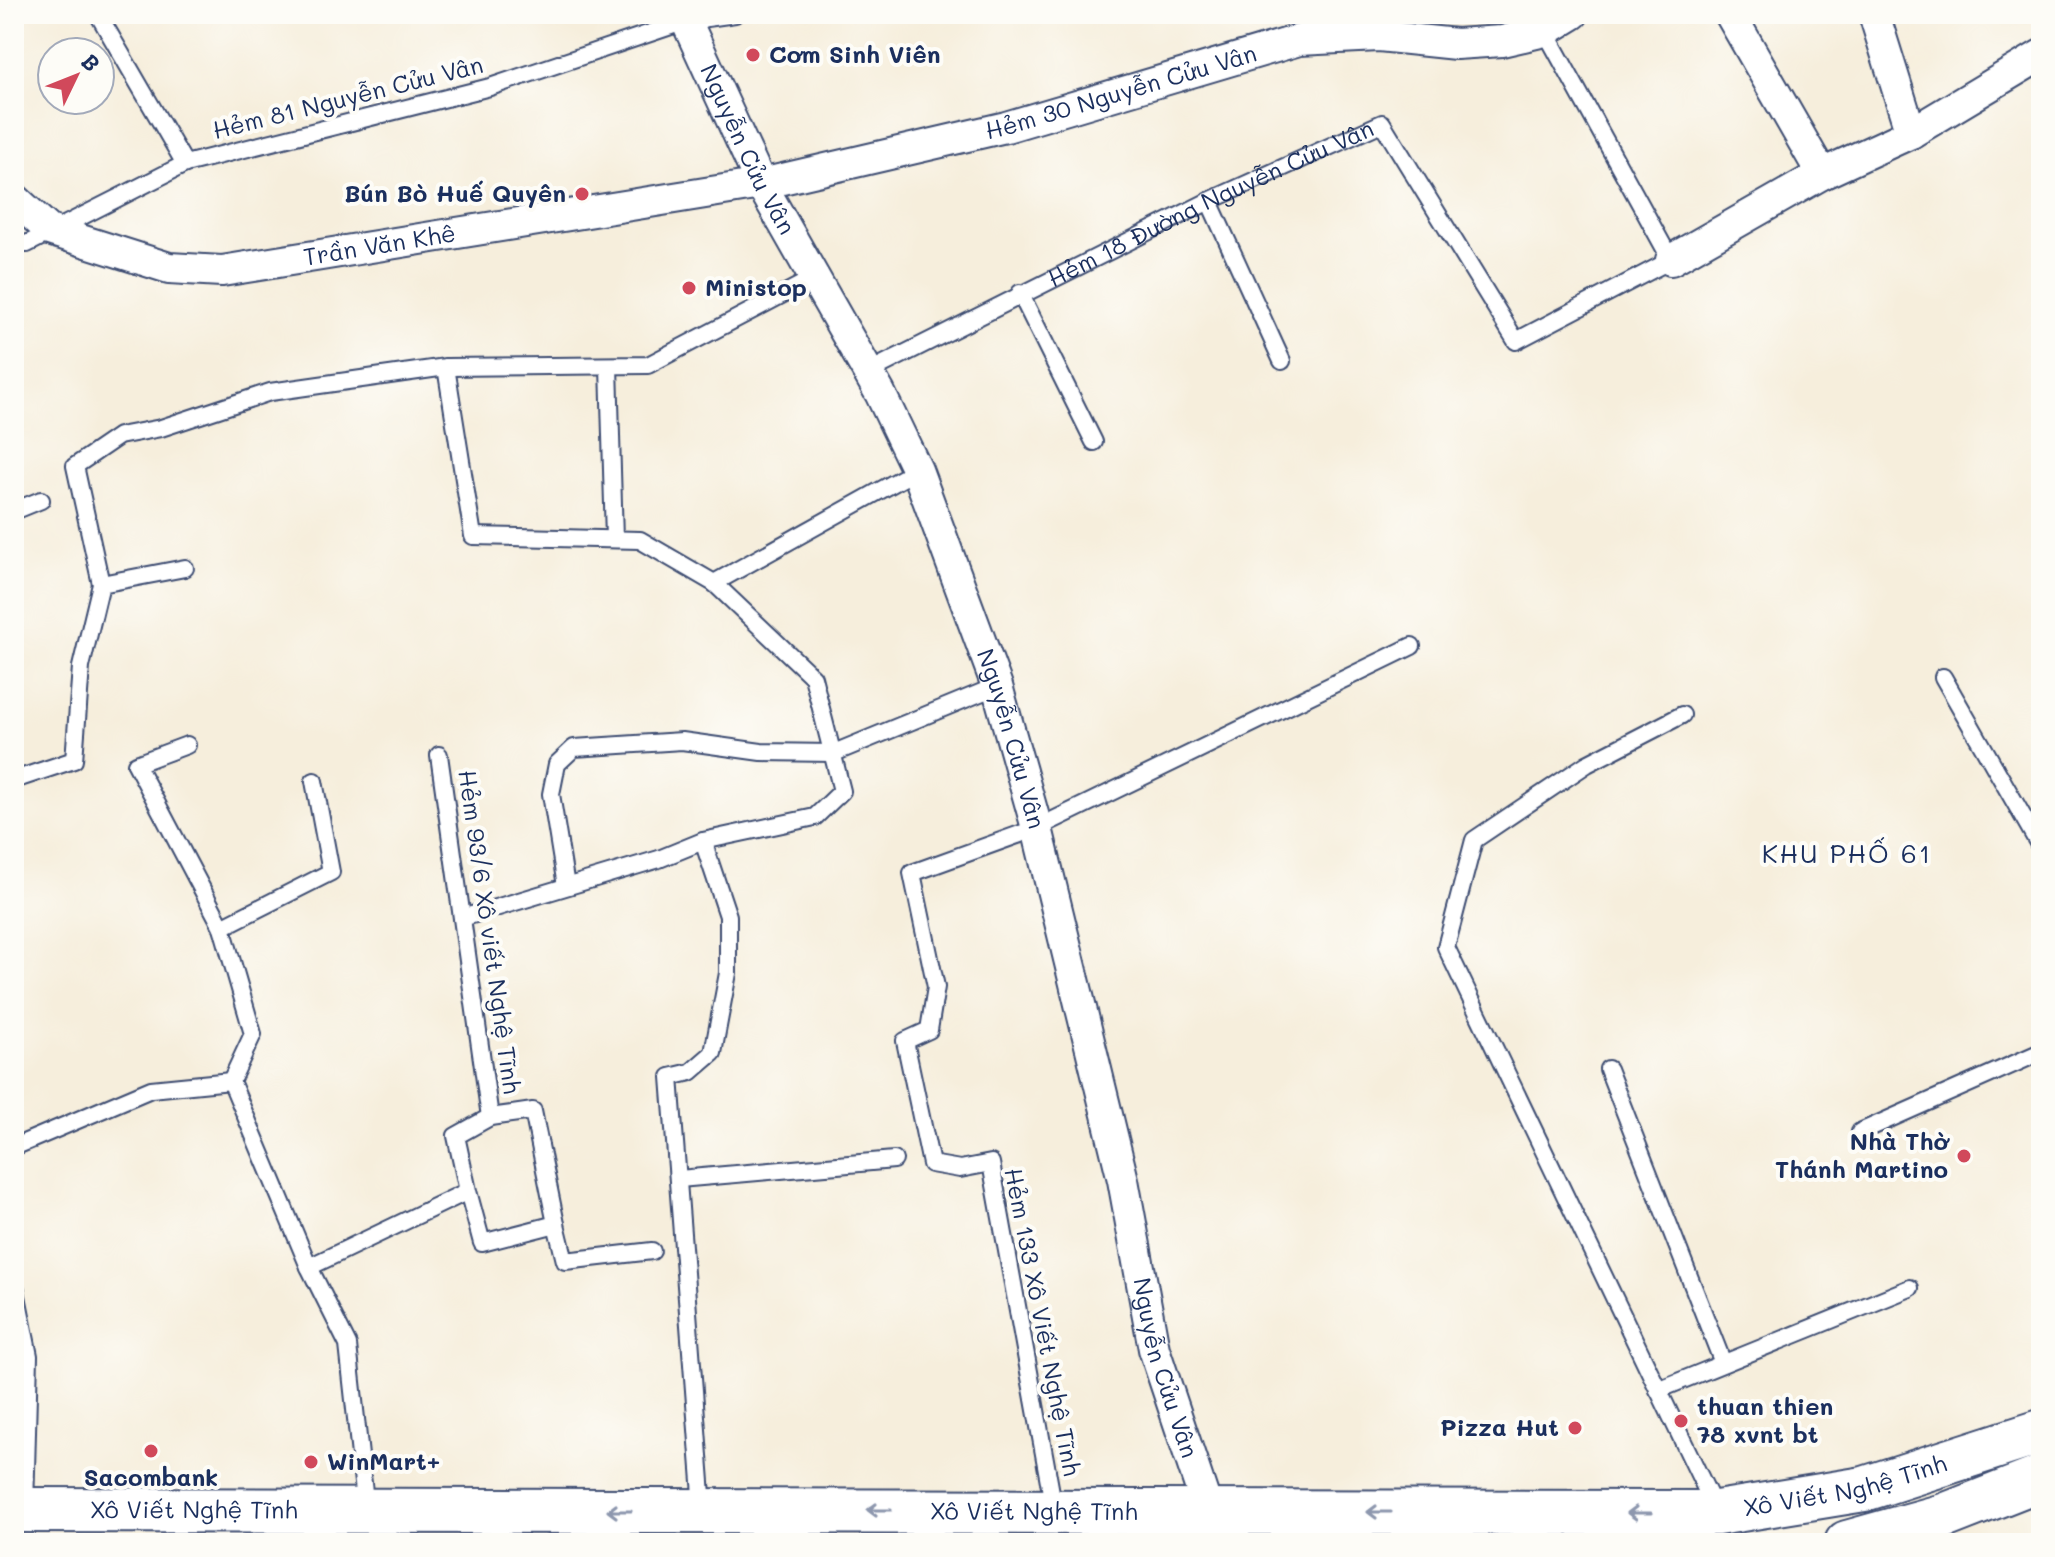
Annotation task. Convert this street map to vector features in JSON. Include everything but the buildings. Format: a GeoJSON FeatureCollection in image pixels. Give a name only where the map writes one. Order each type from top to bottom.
{"type":"FeatureCollection","features":[{"type":"Feature","properties":{"kind":"main road","name":"Xô Viết Nghệ Tĩnh"},"geometry":{"type":"LineString","coordinates":[[21,1521],[366,1512],[1055,1511],[1214,1527],[1717,1528],[1990,1451],[2041,1432]]}},
{"type":"Feature","properties":{"kind":"main road","name":"Xô Viết Nghệ Tĩnh"},"geometry":{"type":"LineString","coordinates":[[1847,1543],[1946,1523],[2040,1481]]}},
{"type":"Feature","properties":{"kind":"main road"},"geometry":{"type":"LineString","coordinates":[[1823,1543],[1852,1491]]}},
{"type":"Feature","properties":{"kind":"street"},"geometry":{"type":"LineString","coordinates":[[1730,14],[1822,174]]}},
{"type":"Feature","properties":{"kind":"street"},"geometry":{"type":"LineString","coordinates":[[1874,14],[1911,133]]}},
{"type":"Feature","properties":{"kind":"street","name":"Nguyễn Cửu Vân"},"geometry":{"type":"LineString","coordinates":[[684,18],[761,184],[868,372],[917,470],[997,686],[1037,828],[1123,1180],[1154,1349],[1214,1527]]}},
{"type":"Feature","properties":{"kind":"street","name":"Hẻm 30 Nguyễn Cửu Vân"},"geometry":{"type":"LineString","coordinates":[[761,184],[1006,127],[1299,40],[1379,36],[1456,44],[1502,41],[1558,20]]}},
{"type":"Feature","properties":{"kind":"street"},"geometry":{"type":"LineString","coordinates":[[1671,260],[1822,174],[1911,133],[2041,55]]}},
{"type":"Feature","properties":{"kind":"street","name":"Trần Văn Khê"},"geometry":{"type":"LineString","coordinates":[[14,198],[49,230],[169,268],[222,271],[761,184]]}},
{"type":"Feature","properties":{"kind":"lane"},"geometry":{"type":"LineString","coordinates":[[98,14],[185,164]]}},
{"type":"Feature","properties":{"kind":"lane","name":"Hẻm 81 Nguyễn Cửu Vân"},"geometry":{"type":"LineString","coordinates":[[14,243],[27,244],[49,230],[185,164],[490,87],[684,18],[735,14]]}},
{"type":"Feature","properties":{"kind":"lane"},"geometry":{"type":"LineString","coordinates":[[1558,20],[1671,260]]}},
{"type":"Feature","properties":{"kind":"lane","name":"Hẻm 18 Đường Nguyễn Cửu Vân"},"geometry":{"type":"LineString","coordinates":[[868,372],[1020,293],[1209,201],[1382,123],[1516,341],[1671,260]]}},
{"type":"Feature","properties":{"kind":"lane"},"geometry":{"type":"LineString","coordinates":[[1209,201],[1282,361]]}},
{"type":"Feature","properties":{"kind":"lane"},"geometry":{"type":"LineString","coordinates":[[14,780],[74,760],[81,667],[101,584],[75,466],[119,436],[161,428],[270,392],[446,367],[648,365],[814,278]]}},
{"type":"Feature","properties":{"kind":"lane"},"geometry":{"type":"LineString","coordinates":[[1020,293],[1094,442]]}},
{"type":"Feature","properties":{"kind":"lane"},"geometry":{"type":"LineString","coordinates":[[609,366],[614,539]]}},
{"type":"Feature","properties":{"kind":"lane"},"geometry":{"type":"LineString","coordinates":[[446,367],[473,536],[640,540],[714,583],[813,677],[842,791],[815,817],[703,841],[659,859],[462,918]]}},
{"type":"Feature","properties":{"kind":"lane"},"geometry":{"type":"LineString","coordinates":[[714,583],[917,470]]}},
{"type":"Feature","properties":{"kind":"lane"},"geometry":{"type":"LineString","coordinates":[[14,511],[41,500]]}},
{"type":"Feature","properties":{"kind":"lane"},"geometry":{"type":"LineString","coordinates":[[101,584],[185,568]]}},
{"type":"Feature","properties":{"kind":"lane"},"geometry":{"type":"LineString","coordinates":[[1037,828],[1412,646]]}},
{"type":"Feature","properties":{"kind":"lane"},"geometry":{"type":"LineString","coordinates":[[1943,677],[2041,848]]}},
{"type":"Feature","properties":{"kind":"lane"},"geometry":{"type":"LineString","coordinates":[[566,886],[551,794],[557,764],[574,748],[682,741],[761,752],[834,753],[997,686]]}},
{"type":"Feature","properties":{"kind":"lane"},"geometry":{"type":"LineString","coordinates":[[1682,715],[1587,764],[1474,840],[1446,947],[1658,1390],[1717,1528]]}},
{"type":"Feature","properties":{"kind":"lane"},"geometry":{"type":"LineString","coordinates":[[187,745],[136,764],[222,927],[253,1034],[231,1081],[309,1267],[348,1345],[366,1512]]}},
{"type":"Feature","properties":{"kind":"lane","name":"Hẻm 93/6 Xô viết Nghệ Tĩnh"},"geometry":{"type":"LineString","coordinates":[[439,755],[490,1117]]}},
{"type":"Feature","properties":{"kind":"lane"},"geometry":{"type":"LineString","coordinates":[[222,927],[331,872],[314,781]]}},
{"type":"Feature","properties":{"kind":"lane","name":"Hẻm 133 Xô Viết Nghệ Tĩnh"},"geometry":{"type":"LineString","coordinates":[[1037,828],[912,873],[936,987],[929,1030],[905,1041],[931,1164],[960,1169],[991,1163],[1055,1511]]}},
{"type":"Feature","properties":{"kind":"lane"},"geometry":{"type":"LineString","coordinates":[[703,841],[728,916],[728,973],[713,1053],[691,1072],[670,1077],[703,1510]]}},
{"type":"Feature","properties":{"kind":"lane"},"geometry":{"type":"LineString","coordinates":[[1860,1132],[2041,1052]]}},
{"type":"Feature","properties":{"kind":"lane"},"geometry":{"type":"LineString","coordinates":[[1608,1069],[1723,1363]]}},
{"type":"Feature","properties":{"kind":"lane"},"geometry":{"type":"LineString","coordinates":[[14,1147],[151,1089],[231,1081]]}},
{"type":"Feature","properties":{"kind":"lane","name":"Hẻm 93/6 Xô viết Nghệ Tĩnh"},"geometry":{"type":"LineString","coordinates":[[533,1111],[556,1224],[482,1243],[468,1191],[456,1136],[490,1117],[533,1111]]}},
{"type":"Feature","properties":{"kind":"lane"},"geometry":{"type":"LineString","coordinates":[[679,1179],[894,1160]]}},
{"type":"Feature","properties":{"kind":"lane"},"geometry":{"type":"LineString","coordinates":[[309,1267],[468,1191]]}},
{"type":"Feature","properties":{"kind":"lane"},"geometry":{"type":"LineString","coordinates":[[556,1224],[565,1261],[652,1251]]}},
{"type":"Feature","properties":{"kind":"lane"},"geometry":{"type":"LineString","coordinates":[[14,1281],[29,1356],[21,1521]]}},
{"type":"Feature","properties":{"kind":"lane"},"geometry":{"type":"LineString","coordinates":[[1658,1390],[1910,1288]]}},
{"type":"Feature","properties":{"kind":"place","name":"Cơm Sinh Viên"},"geometry":{"type":"Point","coordinates":[753,55]}},
{"type":"Feature","properties":{"kind":"place","name":"Bún Bò Huế Quyên"},"geometry":{"type":"Point","coordinates":[582,194]}},
{"type":"Feature","properties":{"kind":"place","name":"Ministop"},"geometry":{"type":"Point","coordinates":[689,288]}},
{"type":"Feature","properties":{"kind":"place","name":"Nhà Thờ Thánh Martino"},"geometry":{"type":"Point","coordinates":[1964,1156]}},
{"type":"Feature","properties":{"kind":"place","name":"thuan thien 78 xvnt bt"},"geometry":{"type":"Point","coordinates":[1681,1421]}},
{"type":"Feature","properties":{"kind":"place","name":"Pizza Hut"},"geometry":{"type":"Point","coordinates":[1575,1428]}},
{"type":"Feature","properties":{"kind":"place","name":"Sacombank"},"geometry":{"type":"Point","coordinates":[151,1451]}},
{"type":"Feature","properties":{"kind":"place","name":"WinMart+"},"geometry":{"type":"Point","coordinates":[311,1462]}},
{"type":"Feature","properties":{"kind":"district","name":"KHU PHỐ 61"},"geometry":{"type":"Point","coordinates":[1847,854]}}]}
